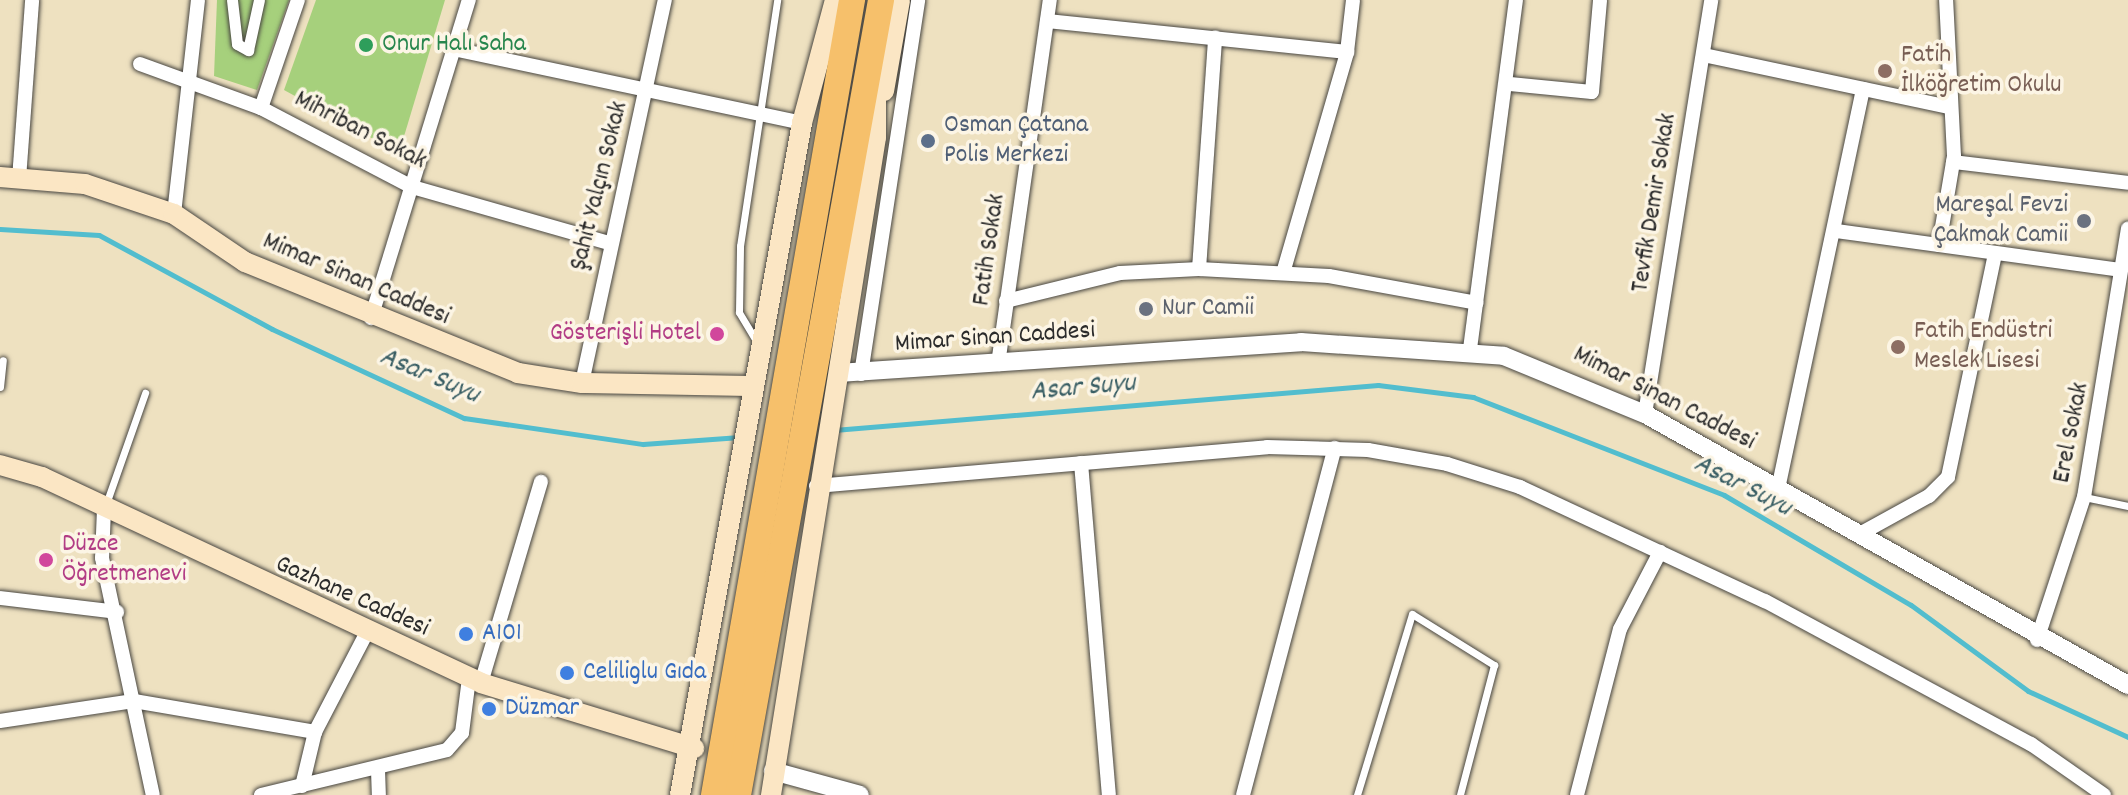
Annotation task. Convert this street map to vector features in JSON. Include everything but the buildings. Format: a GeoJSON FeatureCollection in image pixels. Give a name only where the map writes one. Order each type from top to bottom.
{"type":"FeatureCollection","features":[{"type":"Feature","properties":{"kind":"highway"},"geometry":{"type":"LineString","coordinates":[[714,795],[747,508],[784,382],[852,0]]}},
{"type":"Feature","properties":{"kind":"highway"},"geometry":{"type":"LineString","coordinates":[[738,795],[793,507],[830,380],[881,0]]}},
{"type":"Feature","properties":{"kind":"main road"},"geometry":{"type":"LineString","coordinates":[[680,795],[694,748],[747,508],[753,386],[802,123],[835,0]]}},
{"type":"Feature","properties":{"kind":"main road"},"geometry":{"type":"LineString","coordinates":[[771,795],[830,380],[900,0]]}},
{"type":"Feature","properties":{"kind":"main road"},"geometry":{"type":"LineString","coordinates":[[875,39],[877,132]]}},
{"type":"Feature","properties":{"kind":"main road","name":"Mimar Sinan Caddesi"},"geometry":{"type":"LineString","coordinates":[[10,178],[85,184],[174,214],[245,262],[371,318],[518,373],[582,383],[753,386]]}},
{"type":"Feature","properties":{"kind":"main road","name":"Gazhane Caddesi"},"geometry":{"type":"LineString","coordinates":[[0,465],[104,509],[475,680],[694,748]]}},
{"type":"Feature","properties":{"kind":"street"},"geometry":{"type":"LineString","coordinates":[[10,178],[32,0]]}},
{"type":"Feature","properties":{"kind":"street"},"geometry":{"type":"LineString","coordinates":[[174,214],[193,78],[198,0]]}},
{"type":"Feature","properties":{"kind":"street"},"geometry":{"type":"LineString","coordinates":[[232,0],[237,44],[248,50],[259,0]]}},
{"type":"Feature","properties":{"kind":"street"},"geometry":{"type":"LineString","coordinates":[[261,108],[298,0]]}},
{"type":"Feature","properties":{"kind":"street"},"geometry":{"type":"LineString","coordinates":[[371,318],[469,0]]}},
{"type":"Feature","properties":{"kind":"street","name":"Şahit Yalçın Sokak"},"geometry":{"type":"LineString","coordinates":[[582,383],[609,243],[649,86],[665,0]]}},
{"type":"Feature","properties":{"kind":"street"},"geometry":{"type":"LineString","coordinates":[[861,374],[918,0]]}},
{"type":"Feature","properties":{"kind":"street","name":"Fatih Sokak"},"geometry":{"type":"LineString","coordinates":[[998,364],[1050,0]]}},
{"type":"Feature","properties":{"kind":"street"},"geometry":{"type":"LineString","coordinates":[[1283,273],[1347,52],[1353,0]]}},
{"type":"Feature","properties":{"kind":"street"},"geometry":{"type":"LineString","coordinates":[[1470,349],[1510,84],[1516,0]]}},
{"type":"Feature","properties":{"kind":"street"},"geometry":{"type":"LineString","coordinates":[[1510,84],[1592,92],[1600,0]]}},
{"type":"Feature","properties":{"kind":"street","name":"Tevfik Demir Sokak"},"geometry":{"type":"LineString","coordinates":[[1645,414],[1711,0]]}},
{"type":"Feature","properties":{"kind":"street"},"geometry":{"type":"LineString","coordinates":[[1939,245],[1953,162],[1946,0]]}},
{"type":"Feature","properties":{"kind":"street"},"geometry":{"type":"LineString","coordinates":[[1047,21],[1347,52]]}},
{"type":"Feature","properties":{"kind":"street"},"geometry":{"type":"LineString","coordinates":[[1199,269],[1215,38]]}},
{"type":"Feature","properties":{"kind":"street"},"geometry":{"type":"LineString","coordinates":[[454,49],[649,86],[802,123]]}},
{"type":"Feature","properties":{"kind":"street"},"geometry":{"type":"LineString","coordinates":[[1704,55],[1949,107]]}},
{"type":"Feature","properties":{"kind":"street","name":"Mihriban Sokak"},"geometry":{"type":"LineString","coordinates":[[140,64],[193,78],[261,108],[412,187],[609,243]]}},
{"type":"Feature","properties":{"kind":"street"},"geometry":{"type":"LineString","coordinates":[[1778,489],[1836,231],[1863,89]]}},
{"type":"Feature","properties":{"kind":"street"},"geometry":{"type":"LineString","coordinates":[[877,132],[897,142]]}},
{"type":"Feature","properties":{"kind":"street"},"geometry":{"type":"LineString","coordinates":[[1953,162],[2128,183]]}},
{"type":"Feature","properties":{"kind":"street"},"geometry":{"type":"LineString","coordinates":[[1836,231],[2120,270]]}},
{"type":"Feature","properties":{"kind":"street","name":"Erel Sokak"},"geometry":{"type":"LineString","coordinates":[[2037,640],[2084,497],[2111,356],[2120,270],[2128,231]]}},
{"type":"Feature","properties":{"kind":"street"},"geometry":{"type":"LineString","coordinates":[[1858,535],[1929,496],[1948,477],[1995,254]]}},
{"type":"Feature","properties":{"kind":"street"},"geometry":{"type":"LineString","coordinates":[[1006,301],[1109,275],[1199,269],[1283,273],[1477,303]]}},
{"type":"Feature","properties":{"kind":"street","name":"Mimar Sinan Caddesi"},"geometry":{"type":"LineString","coordinates":[[830,380],[861,374],[1301,342],[1470,349],[1550,369],[1645,414],[2037,640],[2128,685]]}},
{"type":"Feature","properties":{"kind":"street"},"geometry":{"type":"LineString","coordinates":[[2111,356],[2128,359]]}},
{"type":"Feature","properties":{"kind":"street"},"geometry":{"type":"LineString","coordinates":[[818,479],[1335,448],[1488,476],[1660,552],[2031,744],[2104,795]]}},
{"type":"Feature","properties":{"kind":"street"},"geometry":{"type":"LineString","coordinates":[[1243,795],[1335,448]]}},
{"type":"Feature","properties":{"kind":"street"},"geometry":{"type":"LineString","coordinates":[[1081,463],[1109,795]]}},
{"type":"Feature","properties":{"kind":"street"},"geometry":{"type":"LineString","coordinates":[[261,795],[378,770],[447,750],[462,733],[475,680],[541,482]]}},
{"type":"Feature","properties":{"kind":"street"},"geometry":{"type":"LineString","coordinates":[[104,509],[102,558],[117,612],[153,795]]}},
{"type":"Feature","properties":{"kind":"street"},"geometry":{"type":"LineString","coordinates":[[1577,795],[1620,629],[1660,552]]}},
{"type":"Feature","properties":{"kind":"street"},"geometry":{"type":"LineString","coordinates":[[0,598],[117,612]]}},
{"type":"Feature","properties":{"kind":"street"},"geometry":{"type":"LineString","coordinates":[[302,786],[315,732],[367,632]]}},
{"type":"Feature","properties":{"kind":"street"},"geometry":{"type":"LineString","coordinates":[[0,721],[134,701],[315,732]]}},
{"type":"Feature","properties":{"kind":"street"},"geometry":{"type":"LineString","coordinates":[[378,770],[379,795]]}},
{"type":"Feature","properties":{"kind":"street"},"geometry":{"type":"LineString","coordinates":[[773,771],[860,795]]}},
{"type":"Feature","properties":{"kind":"lane"},"geometry":{"type":"LineString","coordinates":[[760,346],[738,301],[759,115],[777,0]]}},
{"type":"Feature","properties":{"kind":"lane"},"geometry":{"type":"LineString","coordinates":[[0,387],[3,360]]}},
{"type":"Feature","properties":{"kind":"lane"},"geometry":{"type":"LineString","coordinates":[[104,509],[145,393]]}},
{"type":"Feature","properties":{"kind":"lane"},"geometry":{"type":"LineString","coordinates":[[2084,497],[2128,506]]}},
{"type":"Feature","properties":{"kind":"lane"},"geometry":{"type":"LineString","coordinates":[[1357,795],[1412,614],[1494,665],[1460,795]]}},
{"type":"Feature","properties":{"kind":"green space"},"geometry":{"type":"Polygon","coordinates":[[[217,0],[289,0],[257,90],[214,76],[217,0]]]}},
{"type":"Feature","properties":{"kind":"green space","name":"Onur Halı Saha"},"geometry":{"type":"Polygon","coordinates":[[[316,0],[445,0],[399,153],[284,90],[316,0]]]}},
{"type":"Feature","properties":{"kind":"waterway","name":"Asar Suyu"},"geometry":{"type":"LineString","coordinates":[[0,229],[99,235],[272,329],[464,418],[643,444],[740,437]]}},
{"type":"Feature","properties":{"kind":"waterway","name":"Asar Suyu"},"geometry":{"type":"LineString","coordinates":[[834,430],[1378,385],[1473,397],[1724,495],[1911,605],[2028,691],[2128,737]]}},
{"type":"Feature","properties":{"kind":"place","name":"Onur Halı Saha"},"geometry":{"type":"Point","coordinates":[366,45]}},
{"type":"Feature","properties":{"kind":"place","name":"Fatih İlköğretim Okulu"},"geometry":{"type":"Point","coordinates":[1885,71]}},
{"type":"Feature","properties":{"kind":"place","name":"Osman Çatana Polis Merkezi"},"geometry":{"type":"Point","coordinates":[928,141]}},
{"type":"Feature","properties":{"kind":"place","name":"Mareşal Fevzi Çakmak Camii"},"geometry":{"type":"Point","coordinates":[2084,221]}},
{"type":"Feature","properties":{"kind":"place","name":"Nur Camii"},"geometry":{"type":"Point","coordinates":[1146,309]}},
{"type":"Feature","properties":{"kind":"place","name":"Gösterişli Hotel"},"geometry":{"type":"Point","coordinates":[717,334]}},
{"type":"Feature","properties":{"kind":"place","name":"Fatih Endüstri Meslek Lisesi"},"geometry":{"type":"Point","coordinates":[1898,347]}},
{"type":"Feature","properties":{"kind":"place","name":"Düzce Öğretmenevi"},"geometry":{"type":"Point","coordinates":[46,560]}},
{"type":"Feature","properties":{"kind":"place","name":"A101"},"geometry":{"type":"Point","coordinates":[466,634]}},
{"type":"Feature","properties":{"kind":"place","name":"Celiliglu Gıda"},"geometry":{"type":"Point","coordinates":[567,673]}},
{"type":"Feature","properties":{"kind":"place","name":"Düzmar"},"geometry":{"type":"Point","coordinates":[489,709]}}]}
